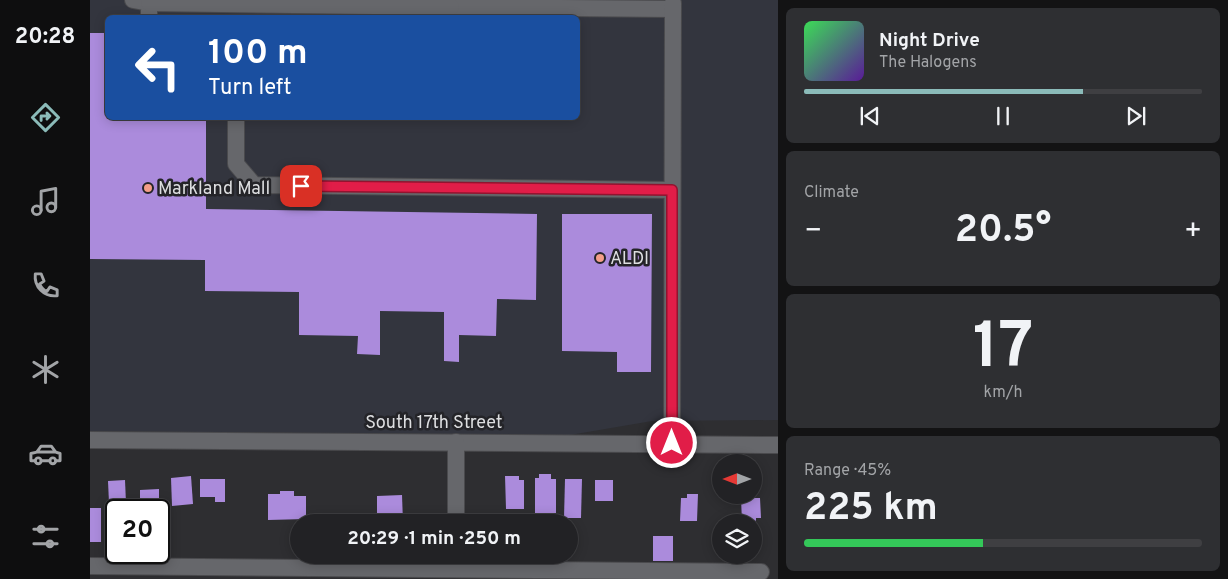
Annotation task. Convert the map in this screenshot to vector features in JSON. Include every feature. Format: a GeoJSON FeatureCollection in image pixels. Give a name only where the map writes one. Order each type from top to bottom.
{"type":"FeatureCollection","features":[{"type":"Feature","properties":{"kind":"street"},"geometry":{"type":"LineString","coordinates":[[144,7],[451,3],[673,6],[672,443]]}},
{"type":"Feature","properties":{"kind":"street"},"geometry":{"type":"LineString","coordinates":[[236,120],[236,164],[254,185],[672,190]]}},
{"type":"Feature","properties":{"kind":"street","name":"South 17th Street"},"geometry":{"type":"LineString","coordinates":[[90,440],[778,445]]}},
{"type":"Feature","properties":{"kind":"street"},"geometry":{"type":"LineString","coordinates":[[456,442],[456,514]]}},
{"type":"Feature","properties":{"kind":"street"},"geometry":{"type":"LineString","coordinates":[[90,566],[456,567],[761,572]]}},
{"type":"Feature","properties":{"kind":"shaded area"},"geometry":{"type":"Polygon","coordinates":[[[90,0],[778,0],[778,420],[652,421],[570,435],[90,431],[90,0]]]}},
{"type":"Feature","properties":{"kind":"building"},"geometry":{"type":"Polygon","coordinates":[[[90,33],[105,33],[105,120],[206,120],[206,209],[537,214],[536,300],[497,299],[496,336],[459,335],[459,362],[444,361],[444,312],[380,311],[380,355],[357,354],[358,336],[299,335],[299,292],[205,291],[205,260],[90,259],[90,33]]]}},
{"type":"Feature","properties":{"kind":"building"},"geometry":{"type":"Polygon","coordinates":[[[562,214],[652,214],[651,372],[617,372],[617,352],[562,351],[562,214]]]}},
{"type":"Feature","properties":{"kind":"building"},"geometry":{"type":"Polygon","coordinates":[[[539,474],[551,474],[551,479],[556,479],[556,513],[535,513],[535,478],[539,478],[539,474]]]}},
{"type":"Feature","properties":{"kind":"building"},"geometry":{"type":"Polygon","coordinates":[[[191,476],[193,504],[172,506],[171,478],[191,476]]]}},
{"type":"Feature","properties":{"kind":"building"},"geometry":{"type":"Polygon","coordinates":[[[505,476],[519,476],[519,480],[524,480],[524,509],[506,509],[505,476]]]}},
{"type":"Feature","properties":{"kind":"building"},"geometry":{"type":"Polygon","coordinates":[[[200,479],[225,479],[225,502],[215,502],[215,497],[200,497],[200,479]]]}},
{"type":"Feature","properties":{"kind":"building"},"geometry":{"type":"Polygon","coordinates":[[[565,479],[582,479],[581,518],[578,518],[578,514],[564,514],[565,479]]]}},
{"type":"Feature","properties":{"kind":"building"},"geometry":{"type":"Polygon","coordinates":[[[125,480],[126,499],[109,499],[108,481],[125,480]]]}},
{"type":"Feature","properties":{"kind":"building"},"geometry":{"type":"Polygon","coordinates":[[[595,480],[613,480],[613,501],[595,501],[595,480]]]}},
{"type":"Feature","properties":{"kind":"building"},"geometry":{"type":"Polygon","coordinates":[[[159,489],[159,499],[140,499],[140,490],[159,489]]]}},
{"type":"Feature","properties":{"kind":"building"},"geometry":{"type":"Polygon","coordinates":[[[280,491],[294,491],[294,496],[306,496],[306,514],[290,514],[290,519],[268,520],[268,494],[280,494],[280,491]]]}},
{"type":"Feature","properties":{"kind":"building"},"geometry":{"type":"Polygon","coordinates":[[[687,494],[698,494],[697,521],[680,521],[681,498],[687,498],[687,494]]]}},
{"type":"Feature","properties":{"kind":"building"},"geometry":{"type":"Polygon","coordinates":[[[402,495],[403,514],[377,514],[377,496],[402,495]]]}},
{"type":"Feature","properties":{"kind":"building"},"geometry":{"type":"Polygon","coordinates":[[[741,504],[760,504],[761,514],[742,514],[741,504]]]}},
{"type":"Feature","properties":{"kind":"building"},"geometry":{"type":"Polygon","coordinates":[[[90,508],[101,508],[101,542],[90,542],[90,508]]]}},
{"type":"Feature","properties":{"kind":"building"},"geometry":{"type":"Polygon","coordinates":[[[653,536],[673,536],[673,561],[653,561],[653,536]]]}},
{"type":"Feature","properties":{"kind":"place","name":"Markland Mall"},"geometry":{"type":"Point","coordinates":[148,188]}},
{"type":"Feature","properties":{"kind":"place","name":"ALDI"},"geometry":{"type":"Point","coordinates":[600,258]}},
{"type":"Feature","properties":{"kind":"route"},"geometry":{"type":"LineString","coordinates":[[301,186],[672,190],[672,443]]}}]}
